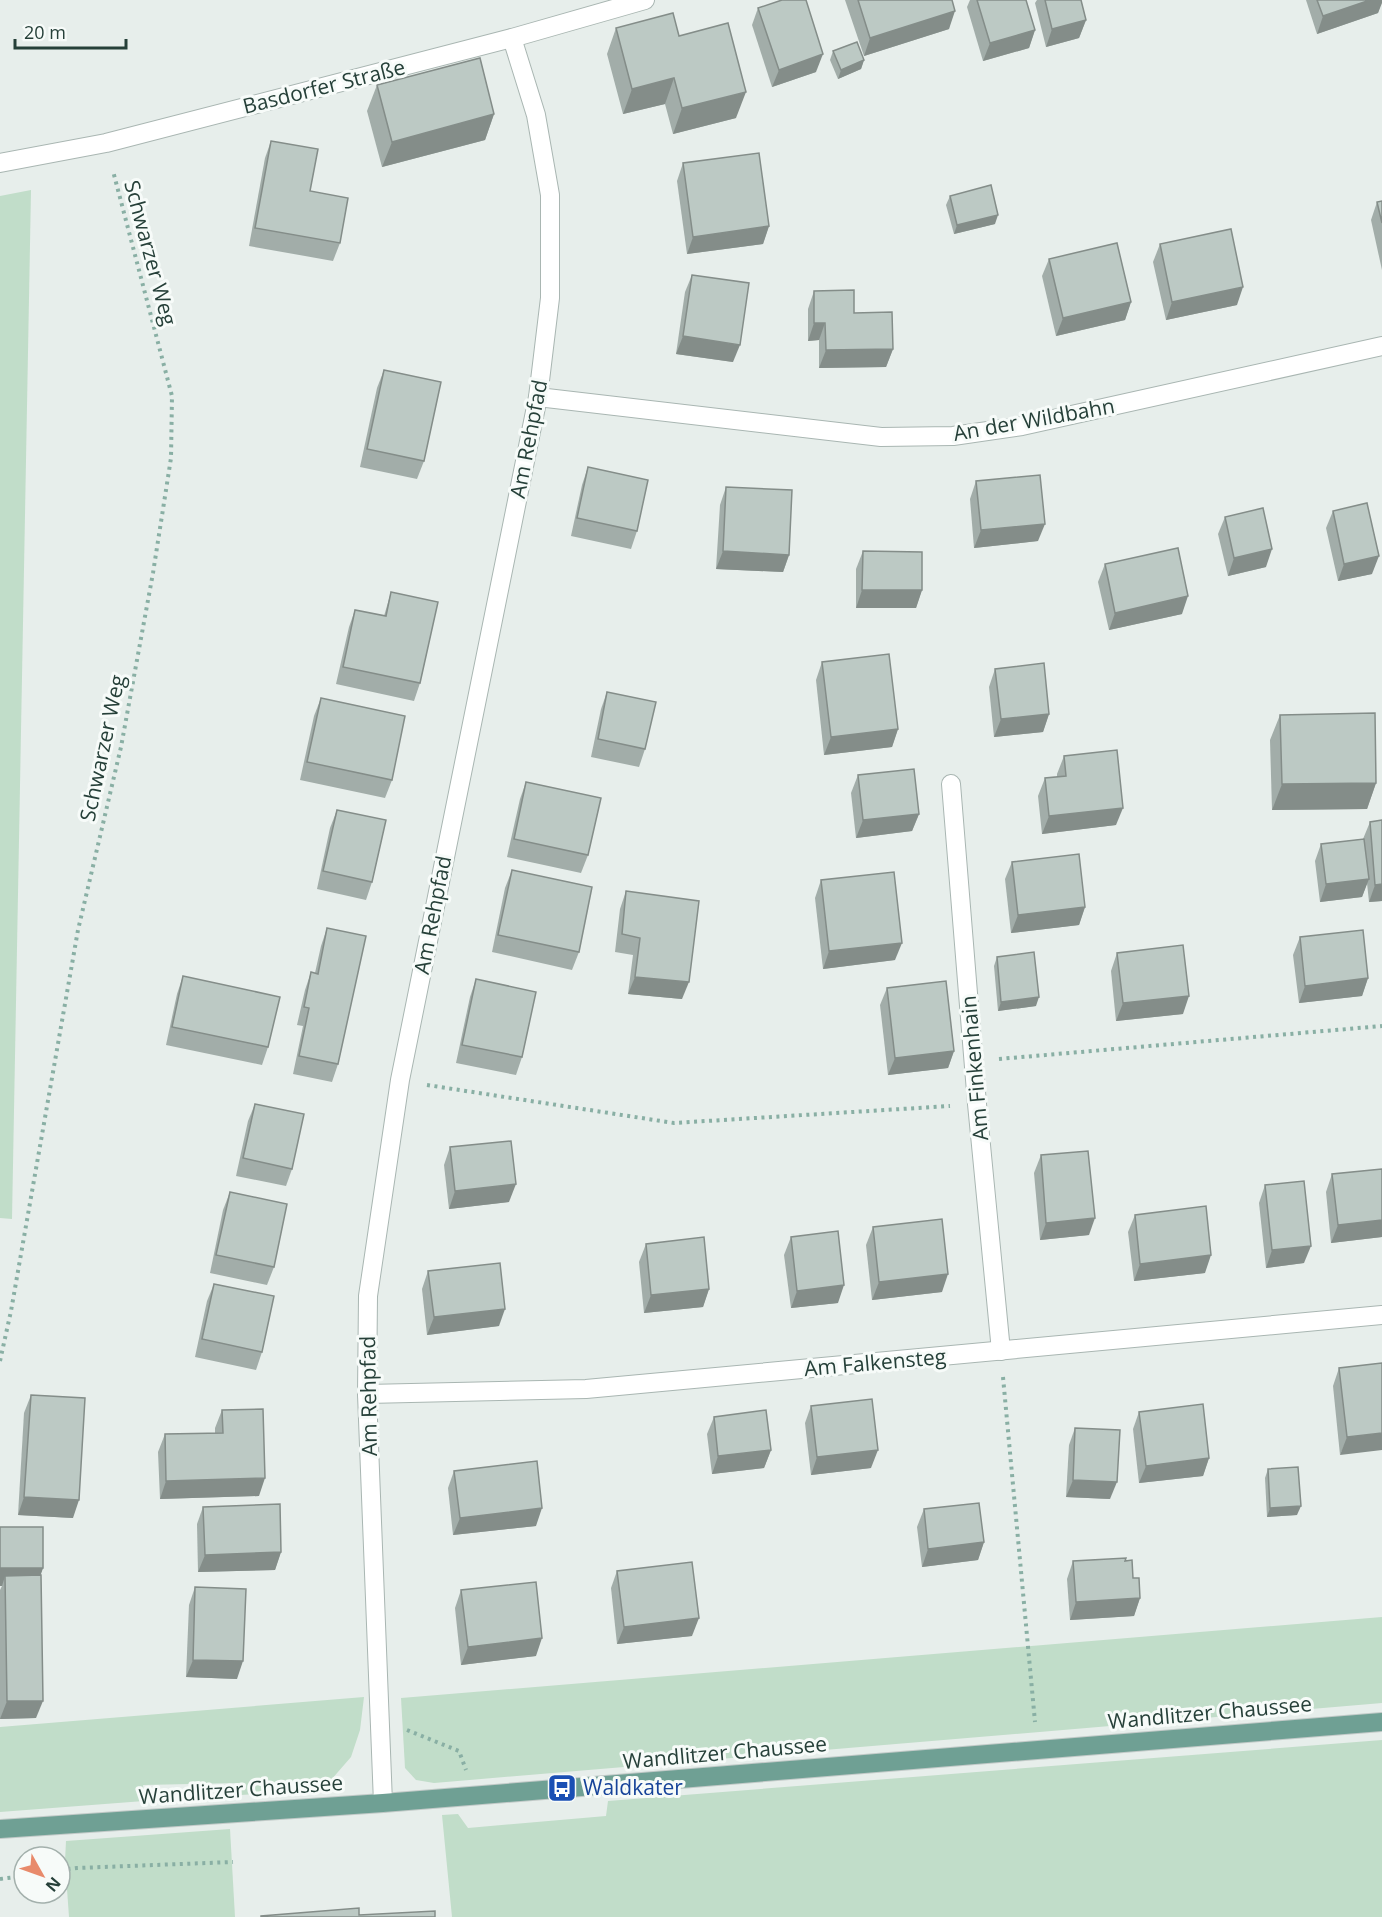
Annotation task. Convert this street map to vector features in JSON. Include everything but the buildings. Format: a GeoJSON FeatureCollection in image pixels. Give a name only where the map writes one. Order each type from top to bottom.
{"type":"FeatureCollection","features":[{"type":"Feature","properties":{"kind":"main road","name":"Wandlitzer Chaussee"},"geometry":{"type":"LineString","coordinates":[[0,1829],[383,1803],[1382,1722]]}},
{"type":"Feature","properties":{"kind":"street","name":"Basdorfer Straße"},"geometry":{"type":"LineString","coordinates":[[0,163],[106,143],[512,38],[645,0]]}},
{"type":"Feature","properties":{"kind":"street","name":"Am Rehpfad"},"geometry":{"type":"LineString","coordinates":[[383,1803],[367,1394],[368,1296],[400,1080],[538,397],[550,298],[550,195],[536,115],[512,38]]}},
{"type":"Feature","properties":{"kind":"street","name":"An der Wildbahn"},"geometry":{"type":"LineString","coordinates":[[538,397],[881,438],[953,436],[1022,426],[1382,346]]}},
{"type":"Feature","properties":{"kind":"street","name":"Am Finkenhain"},"geometry":{"type":"LineString","coordinates":[[951,784],[977,1104],[1001,1351]]}},
{"type":"Feature","properties":{"kind":"street","name":"Am Falkensteg"},"geometry":{"type":"LineString","coordinates":[[367,1394],[586,1389],[1382,1316]]}},
{"type":"Feature","properties":{"kind":"path","name":"Schwarzer Weg"},"geometry":{"type":"LineString","coordinates":[[0,1361],[78,930],[123,735],[153,573],[171,458],[172,396],[106,143]]}},
{"type":"Feature","properties":{"kind":"path"},"geometry":{"type":"LineString","coordinates":[[975,1061],[1382,1026]]}},
{"type":"Feature","properties":{"kind":"path"},"geometry":{"type":"LineString","coordinates":[[400,1080],[674,1123],[977,1104]]}},
{"type":"Feature","properties":{"kind":"path"},"geometry":{"type":"LineString","coordinates":[[1001,1351],[1038,1750]]}},
{"type":"Feature","properties":{"kind":"path"},"geometry":{"type":"LineString","coordinates":[[380,1719],[459,1751],[477,1795]]}},
{"type":"Feature","properties":{"kind":"path"},"geometry":{"type":"LineString","coordinates":[[72,1869],[233,1862]]}},
{"type":"Feature","properties":{"kind":"green space"},"geometry":{"type":"Polygon","coordinates":[[[31,190],[12,1219],[0,1218],[0,196],[31,190]]]}},
{"type":"Feature","properties":{"kind":"green space"},"geometry":{"type":"Polygon","coordinates":[[[1382,1617],[1382,1703],[434,1783],[416,1780],[405,1768],[401,1698],[1382,1617]]]}},
{"type":"Feature","properties":{"kind":"green space"},"geometry":{"type":"Polygon","coordinates":[[[364,1697],[360,1730],[351,1757],[331,1780],[315,1790],[241,1795],[238,1783],[143,1785],[144,1801],[0,1812],[0,1727],[364,1697]]]}},
{"type":"Feature","properties":{"kind":"green space"},"geometry":{"type":"Polygon","coordinates":[[[1382,1740],[1382,1917],[452,1917],[442,1815],[458,1814],[468,1828],[606,1816],[608,1801],[1382,1740]]]}},
{"type":"Feature","properties":{"kind":"green space"},"geometry":{"type":"Polygon","coordinates":[[[230,1829],[235,1917],[69,1917],[68,1905],[72,1905],[72,1845],[66,1845],[66,1841],[230,1829]]]}},
{"type":"Feature","properties":{"kind":"place","name":"Waldkater"},"geometry":{"type":"Point","coordinates":[562,1788]}}]}
